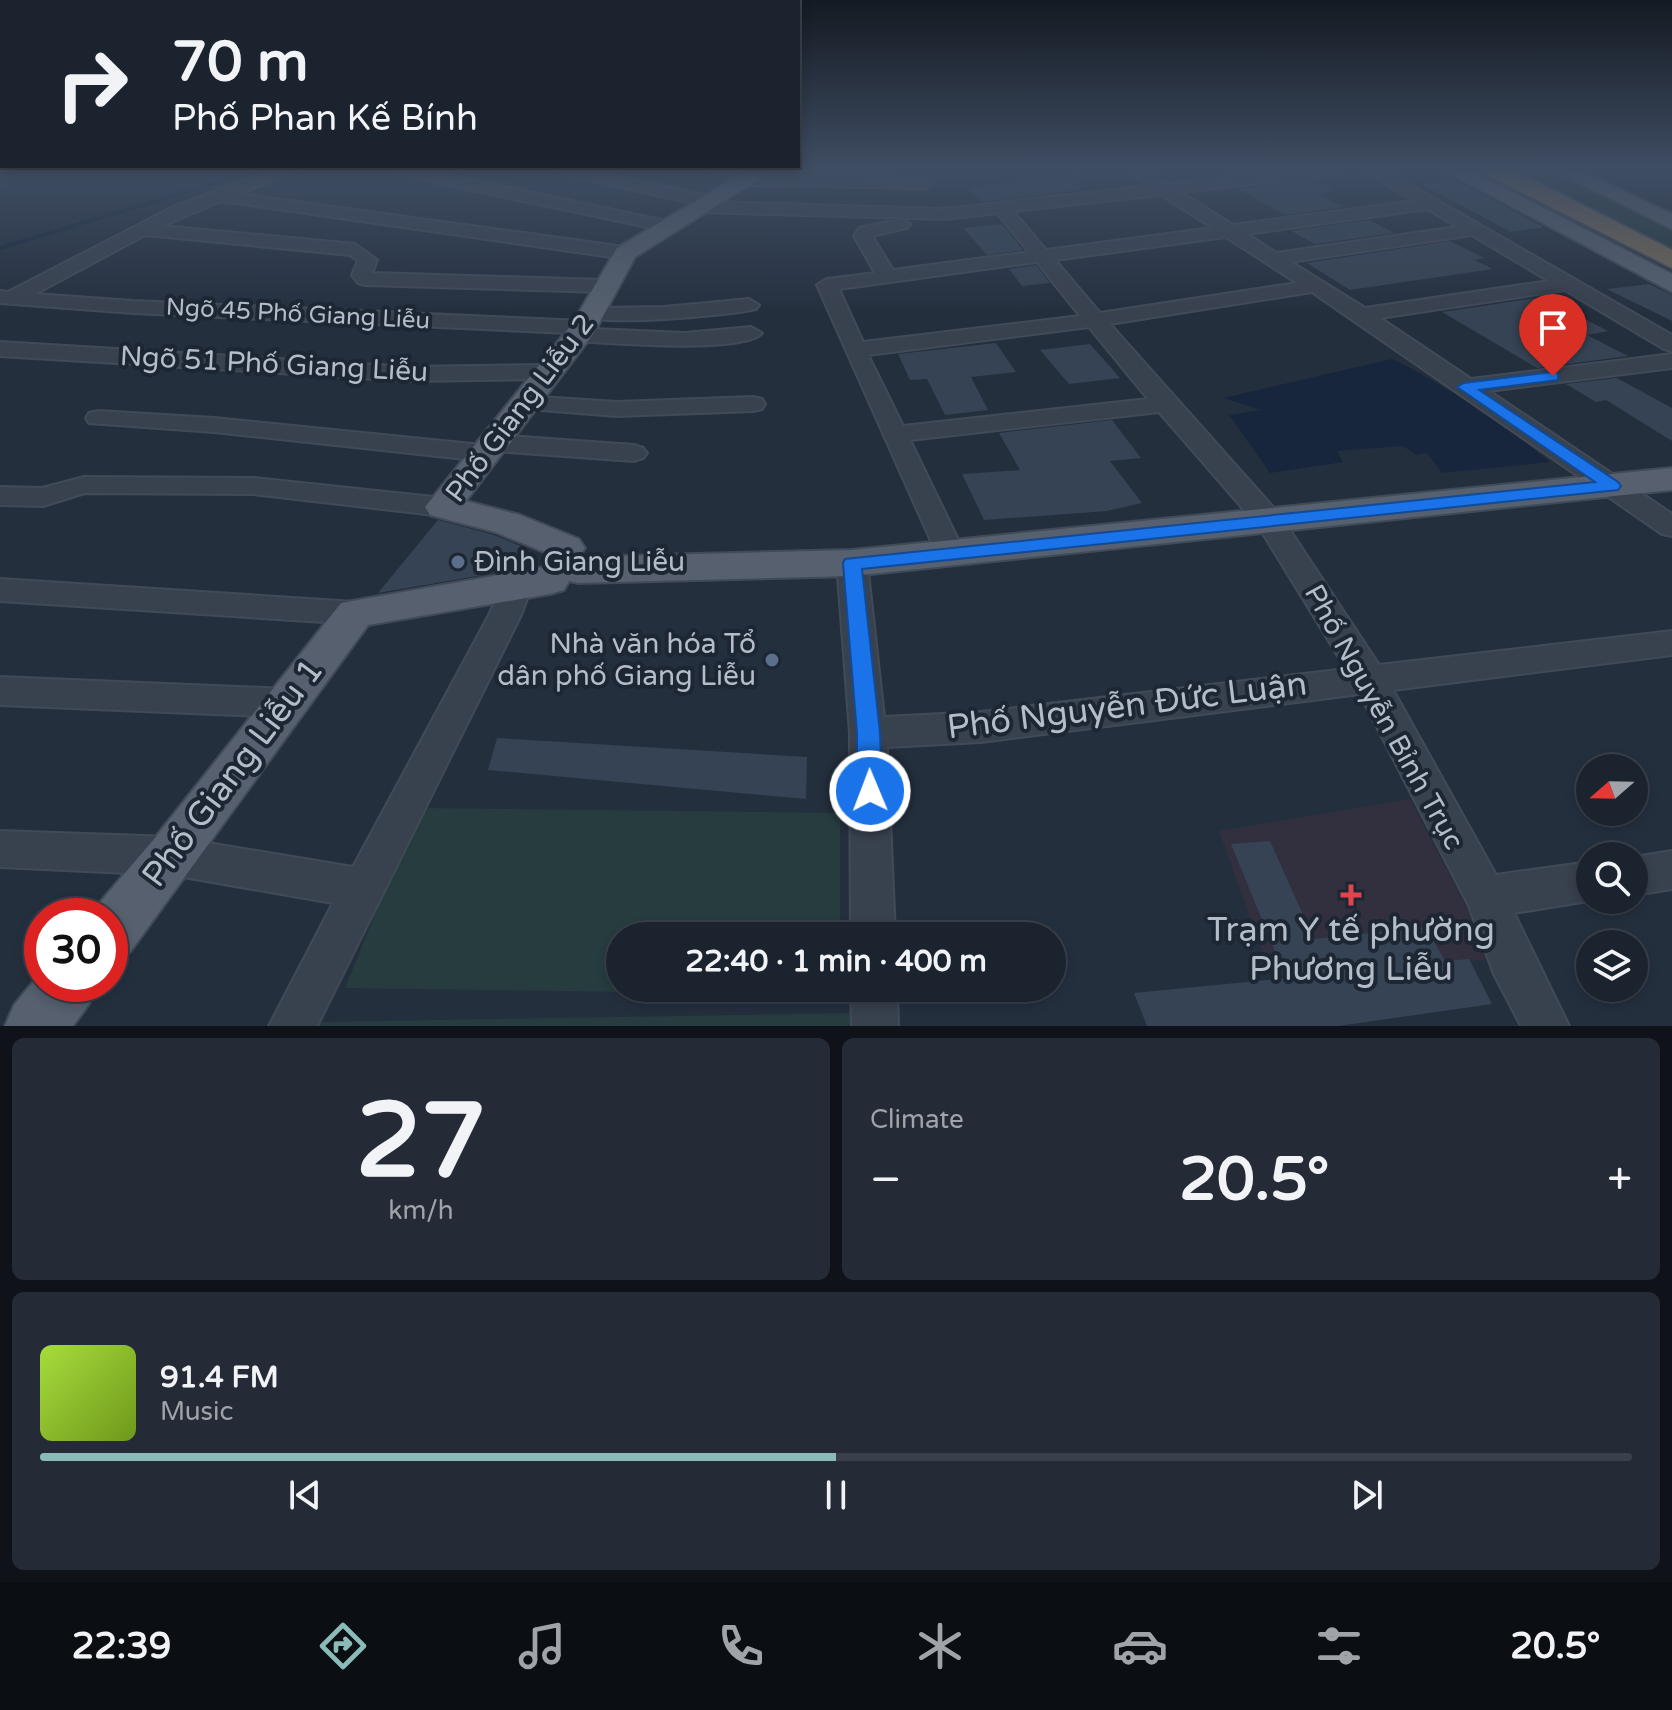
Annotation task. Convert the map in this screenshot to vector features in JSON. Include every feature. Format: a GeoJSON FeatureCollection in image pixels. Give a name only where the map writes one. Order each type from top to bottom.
{"type":"FeatureCollection","features":[{"type":"Feature","properties":{"kind":"highway"},"geometry":{"type":"LineString","coordinates":[[1589,218],[1672,260]]}},
{"type":"Feature","properties":{"kind":"main road","name":"Phố Giang Liễu 2"},"geometry":{"type":"LineString","coordinates":[[553,571],[507,523],[443,507],[585,325],[625,253],[680,218]]}},
{"type":"Feature","properties":{"kind":"main road"},"geometry":{"type":"LineString","coordinates":[[1546,218],[1672,284]]}},
{"type":"Feature","properties":{"kind":"main road"},"geometry":{"type":"LineString","coordinates":[[355,613],[553,571],[852,563],[1672,479]]}},
{"type":"Feature","properties":{"kind":"main road","name":"Phố Giang Liễu 1"},"geometry":{"type":"LineString","coordinates":[[128,911],[355,613]]}},
{"type":"Feature","properties":{"kind":"main road"},"geometry":{"type":"LineString","coordinates":[[35,1026],[54,1002]]}},
{"type":"Feature","properties":{"kind":"street"},"geometry":{"type":"LineString","coordinates":[[4,300],[169,218]]}},
{"type":"Feature","properties":{"kind":"street"},"geometry":{"type":"LineString","coordinates":[[377,218],[625,253]]}},
{"type":"Feature","properties":{"kind":"street"},"geometry":{"type":"LineString","coordinates":[[628,218],[666,226]]}},
{"type":"Feature","properties":{"kind":"street"},"geometry":{"type":"LineString","coordinates":[[888,278],[864,241],[865,232],[927,218]]}},
{"type":"Feature","properties":{"kind":"street","name":"Phố Nguyễn Bỉnh Trục"},"geometry":{"type":"LineString","coordinates":[[1010,218],[1165,404],[1270,521],[1369,678],[1486,897],[1510,958],[1546,1026]]}},
{"type":"Feature","properties":{"kind":"street"},"geometry":{"type":"LineString","coordinates":[[1209,218],[1361,315],[1672,527]]}},
{"type":"Feature","properties":{"kind":"street"},"geometry":{"type":"LineString","coordinates":[[950,554],[827,285],[1331,218]]}},
{"type":"Feature","properties":{"kind":"street"},"geometry":{"type":"LineString","coordinates":[[1453,218],[1672,344]]}},
{"type":"Feature","properties":{"kind":"street"},"geometry":{"type":"LineString","coordinates":[[144,230],[355,250],[368,260],[362,275],[365,279],[604,286]]}},
{"type":"Feature","properties":{"kind":"street"},"geometry":{"type":"LineString","coordinates":[[1270,259],[1473,230]]}},
{"type":"Feature","properties":{"kind":"street"},"geometry":{"type":"LineString","coordinates":[[1361,315],[1567,284]]}},
{"type":"Feature","properties":{"kind":"street"},"geometry":{"type":"LineString","coordinates":[[855,350],[1095,320],[1315,286]]}},
{"type":"Feature","properties":{"kind":"street","name":"Ngõ 45 Phố Giang Liễu"},"geometry":{"type":"LineString","coordinates":[[4,300],[585,325]]}},
{"type":"Feature","properties":{"kind":"street"},"geometry":{"type":"LineString","coordinates":[[585,325],[749,305]]}},
{"type":"Feature","properties":{"kind":"street"},"geometry":{"type":"LineString","coordinates":[[585,325],[685,340],[751,333]]}},
{"type":"Feature","properties":{"kind":"street","name":"Ngõ 51 Phố Giang Liễu"},"geometry":{"type":"LineString","coordinates":[[0,349],[410,374],[548,372]]}},
{"type":"Feature","properties":{"kind":"street"},"geometry":{"type":"LineString","coordinates":[[1464,387],[1672,361]]}},
{"type":"Feature","properties":{"kind":"street"},"geometry":{"type":"LineString","coordinates":[[524,403],[617,409],[753,404]]}},
{"type":"Feature","properties":{"kind":"street"},"geometry":{"type":"LineString","coordinates":[[896,434],[1165,404]]}},
{"type":"Feature","properties":{"kind":"street"},"geometry":{"type":"LineString","coordinates":[[98,418],[488,448],[634,453]]}},
{"type":"Feature","properties":{"kind":"street"},"geometry":{"type":"LineString","coordinates":[[0,496],[43,497],[84,485],[253,486],[443,507]]}},
{"type":"Feature","properties":{"kind":"street"},"geometry":{"type":"LineString","coordinates":[[852,563],[868,733],[873,922]]}},
{"type":"Feature","properties":{"kind":"street"},"geometry":{"type":"LineString","coordinates":[[292,1026],[505,615],[553,571]]}},
{"type":"Feature","properties":{"kind":"street"},"geometry":{"type":"LineString","coordinates":[[0,590],[355,613]]}},
{"type":"Feature","properties":{"kind":"street","name":"Phố Nguyễn Đức Luận"},"geometry":{"type":"LineString","coordinates":[[868,733],[981,727],[1672,643]]}},
{"type":"Feature","properties":{"kind":"street"},"geometry":{"type":"LineString","coordinates":[[0,691],[287,703]]}},
{"type":"Feature","properties":{"kind":"street"},"geometry":{"type":"LineString","coordinates":[[0,849],[172,856],[363,888]]}},
{"type":"Feature","properties":{"kind":"street"},"geometry":{"type":"LineString","coordinates":[[1648,874],[1672,870]]}},
{"type":"Feature","properties":{"kind":"street"},"geometry":{"type":"LineString","coordinates":[[1486,897],[1576,884]]}},
{"type":"Feature","properties":{"kind":"street"},"geometry":{"type":"LineString","coordinates":[[874,1002],[875,1026]]}},
{"type":"Feature","properties":{"kind":"shaded area","name":"Trạm Y tế phường Phương Liễu"},"geometry":{"type":"Polygon","coordinates":[[[1410,799],[1493,959],[1271,975],[1219,831],[1410,799]]]}},
{"type":"Feature","properties":{"kind":"green space"},"geometry":{"type":"Polygon","coordinates":[[[1605,218],[1647,218],[1672,230],[1672,251],[1605,218]]]}},
{"type":"Feature","properties":{"kind":"green space"},"geometry":{"type":"Polygon","coordinates":[[[418,808],[840,813],[840,922],[606,922],[606,992],[345,988],[418,808]]]}},
{"type":"Feature","properties":{"kind":"green space"},"geometry":{"type":"Polygon","coordinates":[[[853,1013],[853,1026],[320,1026],[322,1022],[853,1013]]]}},
{"type":"Feature","properties":{"kind":"water"},"geometry":{"type":"Polygon","coordinates":[[[1392,359],[1474,406],[1550,462],[1442,473],[1427,453],[1416,455],[1403,446],[1337,451],[1343,462],[1270,473],[1229,415],[1261,410],[1224,398],[1392,359]]]}},
{"type":"Feature","properties":{"kind":"building"},"geometry":{"type":"Polygon","coordinates":[[[1485,218],[1527,218],[1544,227],[1511,232],[1485,218]]]}},
{"type":"Feature","properties":{"kind":"building"},"geometry":{"type":"Polygon","coordinates":[[[1369,220],[1394,233],[1315,244],[1291,231],[1369,220]]]}},
{"type":"Feature","properties":{"kind":"building"},"geometry":{"type":"Polygon","coordinates":[[[1002,224],[1023,250],[987,255],[963,228],[1002,224]]]}},
{"type":"Feature","properties":{"kind":"building"},"geometry":{"type":"Polygon","coordinates":[[[1450,241],[1484,258],[1474,260],[1493,269],[1350,290],[1307,263],[1450,241]]]}},
{"type":"Feature","properties":{"kind":"building"},"geometry":{"type":"Polygon","coordinates":[[[1036,265],[1050,283],[1022,286],[1009,269],[1036,265]]]}},
{"type":"Feature","properties":{"kind":"building"},"geometry":{"type":"Polygon","coordinates":[[[1649,284],[1672,295],[1672,321],[1607,289],[1649,284]]]}},
{"type":"Feature","properties":{"kind":"building"},"geometry":{"type":"Polygon","coordinates":[[[1542,297],[1608,331],[1587,335],[1628,356],[1537,368],[1442,312],[1542,297]]]}},
{"type":"Feature","properties":{"kind":"building"},"geometry":{"type":"Polygon","coordinates":[[[996,343],[1016,372],[971,377],[988,410],[945,415],[927,379],[910,380],[898,354],[996,343]]]}},
{"type":"Feature","properties":{"kind":"building"},"geometry":{"type":"Polygon","coordinates":[[[1090,344],[1120,378],[1069,384],[1040,350],[1090,344]]]}},
{"type":"Feature","properties":{"kind":"building"},"geometry":{"type":"Polygon","coordinates":[[[1617,378],[1672,408],[1672,441],[1606,400],[1596,402],[1566,384],[1617,378]]]}},
{"type":"Feature","properties":{"kind":"building"},"geometry":{"type":"Polygon","coordinates":[[[1112,420],[1141,458],[1110,461],[1142,503],[1107,511],[984,520],[962,474],[1020,470],[999,433],[1112,420]]]}},
{"type":"Feature","properties":{"kind":"building","name":"Đình Giang Liễu"},"geometry":{"type":"Polygon","coordinates":[[[438,520],[494,535],[523,547],[506,571],[378,593],[438,520]]]}},
{"type":"Feature","properties":{"kind":"building"},"geometry":{"type":"Polygon","coordinates":[[[497,738],[807,757],[806,799],[488,770],[497,738]]]}},
{"type":"Feature","properties":{"kind":"building"},"geometry":{"type":"Polygon","coordinates":[[[1270,841],[1314,939],[1426,927],[1445,961],[1469,959],[1492,1004],[1338,1026],[1147,1026],[1134,993],[1286,978],[1231,844],[1270,841]]]}},
{"type":"Feature","properties":{"kind":"waterway"},"geometry":{"type":"LineString","coordinates":[[0,248],[100,218]]}},
{"type":"Feature","properties":{"kind":"place","name":"Đình Giang Liễu"},"geometry":{"type":"Point","coordinates":[458,562]}},
{"type":"Feature","properties":{"kind":"place","name":"Nhà văn hóa Tổ dân phố Giang Liễu"},"geometry":{"type":"Point","coordinates":[772,660]}},
{"type":"Feature","properties":{"kind":"place","name":"Trạm Y tế phường Phương Liễu"},"geometry":{"type":"Point","coordinates":[1351,895]}},
{"type":"Feature","properties":{"kind":"route"},"geometry":{"type":"LineString","coordinates":[[870,791],[868,733],[852,563],[1612,486],[1464,387],[1553,376]]}}]}
